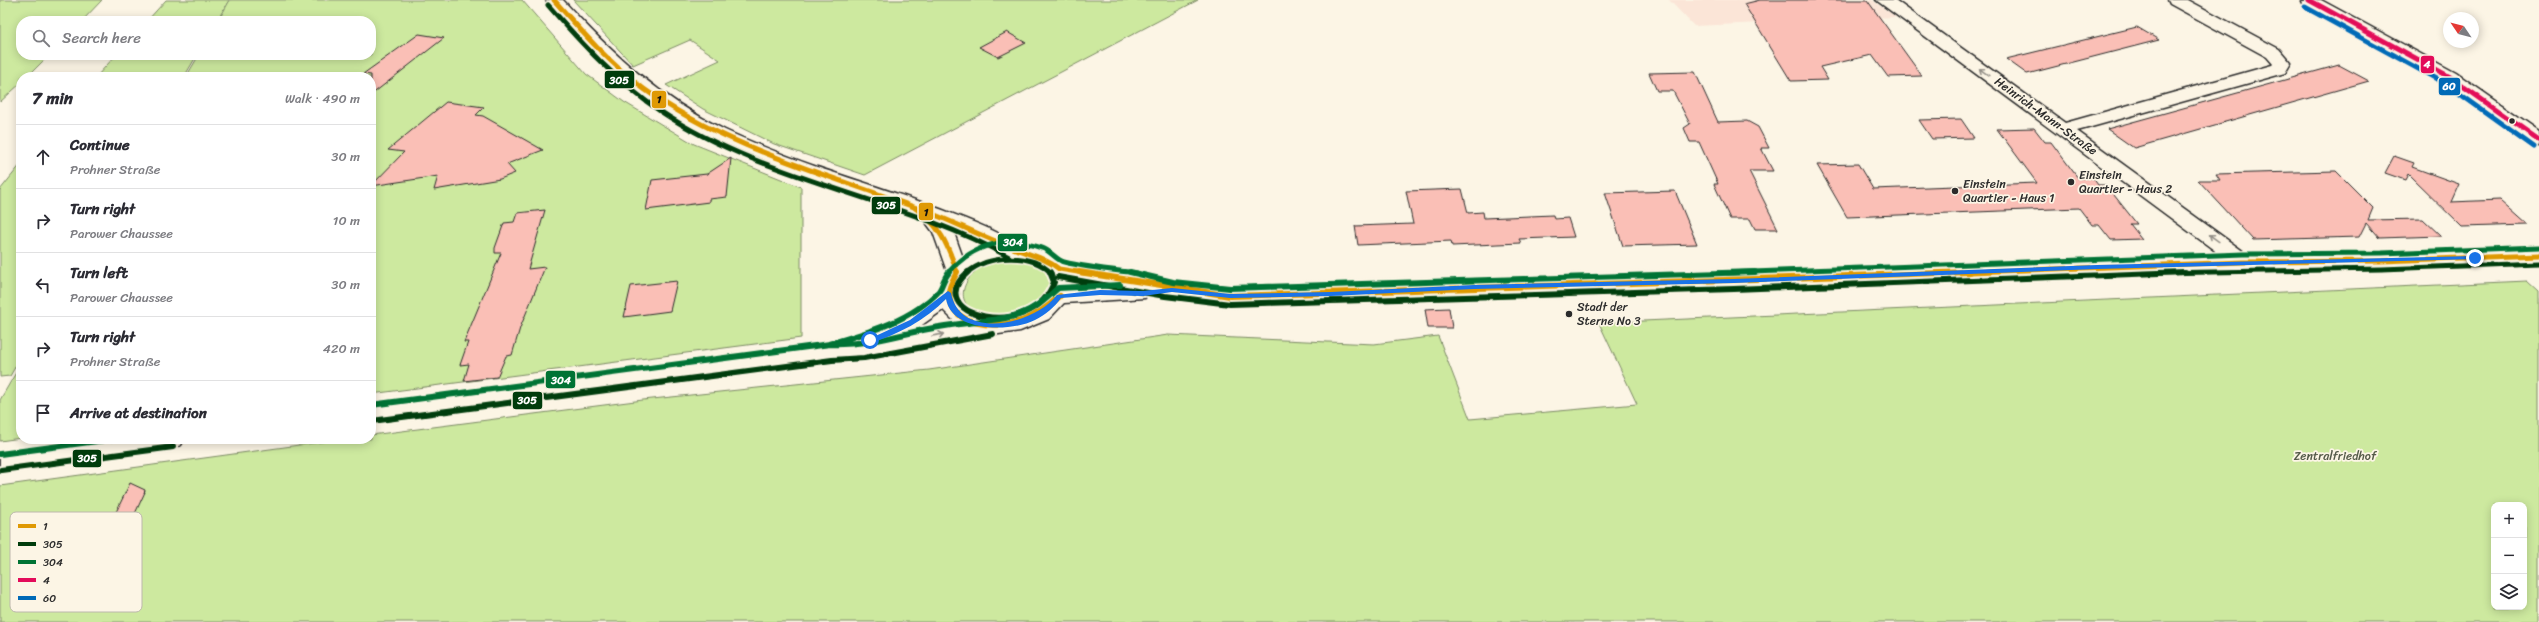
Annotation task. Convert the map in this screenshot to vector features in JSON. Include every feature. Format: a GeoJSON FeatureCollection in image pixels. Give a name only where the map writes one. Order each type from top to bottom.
{"type":"FeatureCollection","features":[{"type":"Feature","properties":{"kind":"main road"},"geometry":{"type":"LineString","coordinates":[[554,0],[598,48],[638,85],[684,115],[743,144],[1000,242],[1013,250]]}},
{"type":"Feature","properties":{"kind":"main road","name":"Heinrich-Mann-Straße"},"geometry":{"type":"LineString","coordinates":[[1884,0],[2064,129],[2244,262]]}},
{"type":"Feature","properties":{"kind":"main road"},"geometry":{"type":"LineString","coordinates":[[2064,129],[2279,69],[2282,63],[2273,54],[2176,0]]}},
{"type":"Feature","properties":{"kind":"main road"},"geometry":{"type":"LineString","coordinates":[[2309,0],[2450,77],[2539,140]]}},
{"type":"Feature","properties":{"kind":"main road"},"geometry":{"type":"LineString","coordinates":[[931,215],[943,231],[957,272]]}},
{"type":"Feature","properties":{"kind":"main road"},"geometry":{"type":"LineString","coordinates":[[1013,250],[1040,255],[1058,269],[1062,277],[1060,296],[1053,305],[1032,319],[1006,326],[977,324],[956,312],[950,303],[948,293],[950,282],[957,272],[965,265],[981,256],[1013,250]]}},
{"type":"Feature","properties":{"kind":"main road"},"geometry":{"type":"LineString","coordinates":[[1058,269],[1142,282],[1172,290],[1230,296],[1331,294],[1474,287],[1734,281],[2244,262],[2382,261],[2539,255]]}},
{"type":"Feature","properties":{"kind":"main road"},"geometry":{"type":"LineString","coordinates":[[1060,296],[1100,292],[1143,294],[1172,290]]}},
{"type":"Feature","properties":{"kind":"main road"},"geometry":{"type":"LineString","coordinates":[[376,412],[831,352],[887,335],[928,312],[948,293]]}},
{"type":"Feature","properties":{"kind":"main road"},"geometry":{"type":"LineString","coordinates":[[831,352],[852,353],[874,350],[922,338],[992,326]]}},
{"type":"Feature","properties":{"kind":"main road"},"geometry":{"type":"LineString","coordinates":[[0,462],[135,444]]}},
{"type":"Feature","properties":{"kind":"shaded area"},"geometry":{"type":"Polygon","coordinates":[[[1669,0],[1872,0],[1896,17],[1694,26],[1669,0]]]}},
{"type":"Feature","properties":{"kind":"green space"},"geometry":{"type":"Polygon","coordinates":[[[0,0],[102,0],[87,16],[16,16],[16,60],[44,60],[32,72],[16,72],[16,88],[0,102],[0,0]]]}},
{"type":"Feature","properties":{"kind":"green space"},"geometry":{"type":"Polygon","coordinates":[[[166,0],[229,0],[220,16],[152,16],[166,0]]]}},
{"type":"Feature","properties":{"kind":"green space"},"geometry":{"type":"Polygon","coordinates":[[[230,0],[522,0],[586,74],[624,102],[694,144],[801,187],[801,338],[376,393],[376,72],[189,72],[196,60],[376,60],[376,16],[221,16],[230,0]]]}},
{"type":"Feature","properties":{"kind":"green space"},"geometry":{"type":"Polygon","coordinates":[[[573,0],[1198,0],[865,175],[774,144],[703,109],[666,85],[720,60],[690,40],[633,65],[573,0]]]}},
{"type":"Feature","properties":{"kind":"green space"},"geometry":{"type":"Polygon","coordinates":[[[111,60],[194,60],[187,72],[101,72],[111,60]]]}},
{"type":"Feature","properties":{"kind":"green space"},"geometry":{"type":"Polygon","coordinates":[[[16,170],[16,366],[10,376],[0,377],[0,190],[16,170]]]}},
{"type":"Feature","properties":{"kind":"green space"},"geometry":{"type":"Polygon","coordinates":[[[1014,258],[1036,264],[1049,273],[1052,284],[1047,295],[1037,305],[1022,313],[1004,317],[984,315],[974,311],[967,305],[964,298],[964,291],[970,276],[985,264],[992,261],[1014,258]]]}},
{"type":"Feature","properties":{"kind":"green space","name":"Zentralfriedhof"},"geometry":{"type":"Polygon","coordinates":[[[2527,281],[2539,292],[2539,622],[0,622],[0,486],[307,444],[376,444],[376,434],[643,400],[929,370],[1168,335],[1374,344],[1438,336],[1470,419],[1637,404],[1599,323],[2527,281]]]}},
{"type":"Feature","properties":{"kind":"green space"},"geometry":{"type":"Polygon","coordinates":[[[16,373],[16,439],[0,441],[0,400],[16,373]]]}},
{"type":"Feature","properties":{"kind":"building"},"geometry":{"type":"Polygon","coordinates":[[[1760,0],[1867,0],[1922,76],[1888,77],[1872,55],[1820,67],[1828,80],[1791,81],[1744,4],[1760,0]]]}},
{"type":"Feature","properties":{"kind":"building"},"geometry":{"type":"Polygon","coordinates":[[[2137,27],[2159,40],[2027,74],[2006,59],[2137,27]]]}},
{"type":"Feature","properties":{"kind":"building"},"geometry":{"type":"Polygon","coordinates":[[[1007,32],[1026,43],[998,57],[979,47],[1007,32]]]}},
{"type":"Feature","properties":{"kind":"building"},"geometry":{"type":"Polygon","coordinates":[[[419,34],[444,38],[376,91],[376,72],[366,72],[419,34]]]}},
{"type":"Feature","properties":{"kind":"building"},"geometry":{"type":"Polygon","coordinates":[[[2339,65],[2369,81],[2134,148],[2107,129],[2339,65]]]}},
{"type":"Feature","properties":{"kind":"building"},"geometry":{"type":"Polygon","coordinates":[[[1695,72],[1718,122],[1747,121],[1758,127],[1769,148],[1761,148],[1773,171],[1749,171],[1778,229],[1755,229],[1750,219],[1730,219],[1714,184],[1718,184],[1699,142],[1690,142],[1684,128],[1690,124],[1673,91],[1657,91],[1649,73],[1695,72]]]}},
{"type":"Feature","properties":{"kind":"building"},"geometry":{"type":"Polygon","coordinates":[[[446,102],[484,107],[476,115],[483,116],[543,150],[507,164],[515,173],[500,179],[434,190],[438,176],[376,185],[376,181],[404,152],[388,150],[446,102]]]}},
{"type":"Feature","properties":{"kind":"building"},"geometry":{"type":"Polygon","coordinates":[[[1961,119],[1974,138],[1932,139],[1919,120],[1961,119]]]}},
{"type":"Feature","properties":{"kind":"building"},"geometry":{"type":"Polygon","coordinates":[[[2034,128],[2045,142],[2051,142],[2078,178],[2093,178],[2098,185],[2106,185],[2137,224],[2130,224],[2142,239],[2111,240],[2099,225],[2092,225],[2079,208],[1847,217],[1817,165],[1858,164],[1873,189],[2037,183],[1997,129],[2034,128]]]}},
{"type":"Feature","properties":{"kind":"building"},"geometry":{"type":"Polygon","coordinates":[[[2394,156],[2414,163],[2412,167],[2459,184],[2451,202],[2500,200],[2528,225],[2462,227],[2408,174],[2405,180],[2385,173],[2394,156]]]}},
{"type":"Feature","properties":{"kind":"building"},"geometry":{"type":"Polygon","coordinates":[[[731,158],[727,197],[709,199],[709,202],[646,210],[652,180],[707,174],[731,158]]]}},
{"type":"Feature","properties":{"kind":"building"},"geometry":{"type":"Polygon","coordinates":[[[2336,171],[2373,208],[2368,220],[2423,219],[2441,236],[2379,238],[2366,223],[2359,237],[2253,240],[2198,180],[2220,180],[2216,174],[2336,171]]]}},
{"type":"Feature","properties":{"kind":"building"},"geometry":{"type":"Polygon","coordinates":[[[1462,189],[1468,213],[1483,212],[1484,218],[1553,215],[1554,219],[1568,218],[1574,237],[1519,239],[1521,243],[1452,246],[1451,241],[1358,245],[1355,226],[1413,224],[1406,191],[1462,189]]]}},
{"type":"Feature","properties":{"kind":"building"},"geometry":{"type":"Polygon","coordinates":[[[1675,191],[1697,244],[1623,246],[1605,193],[1675,191]]]}},
{"type":"Feature","properties":{"kind":"building"},"geometry":{"type":"Polygon","coordinates":[[[545,210],[528,269],[545,267],[520,328],[512,355],[506,356],[497,377],[464,381],[469,364],[460,365],[468,342],[464,342],[501,253],[495,253],[495,248],[504,223],[514,222],[517,213],[545,210]]]}},
{"type":"Feature","properties":{"kind":"building"},"geometry":{"type":"Polygon","coordinates":[[[677,281],[670,311],[624,317],[631,286],[677,281]]]}},
{"type":"Feature","properties":{"kind":"building"},"geometry":{"type":"Polygon","coordinates":[[[1449,308],[1452,328],[1428,328],[1425,309],[1449,308]]]}},
{"type":"Feature","properties":{"kind":"building"},"geometry":{"type":"Polygon","coordinates":[[[130,483],[145,490],[136,512],[116,512],[130,483]]]}},
{"type":"Feature","properties":{"kind":"transit line","name":"1"},"geometry":{"type":"LineString","coordinates":[[554,0],[597,47],[644,89],[679,113],[716,133],[754,150],[794,165],[913,206],[1010,247],[1042,258],[1059,269]]}},
{"type":"Feature","properties":{"kind":"transit line","name":"4"},"geometry":{"type":"LineString","coordinates":[[2309,0],[2450,77],[2539,140]]}},
{"type":"Feature","properties":{"kind":"transit line","name":"305"},"geometry":{"type":"LineString","coordinates":[[548,5],[602,64],[638,95],[685,126],[709,139],[761,162],[904,211],[970,237],[1009,257]]}},
{"type":"Feature","properties":{"kind":"transit line","name":"60"},"geometry":{"type":"LineString","coordinates":[[2305,7],[2446,84],[2534,147]]}},
{"type":"Feature","properties":{"kind":"transit line","name":"1"},"geometry":{"type":"LineString","coordinates":[[915,208],[932,220],[938,227],[947,243],[957,272]]}},
{"type":"Feature","properties":{"kind":"transit line","name":"304"},"geometry":{"type":"LineString","coordinates":[[829,344],[884,328],[932,298],[941,289],[943,279],[961,258],[985,246],[1012,242],[1043,248],[1062,262],[1143,274],[1173,282],[1230,288],[1734,273],[2244,254],[2382,253],[2539,247]]}},
{"type":"Feature","properties":{"kind":"transit line","name":"1"},"geometry":{"type":"LineString","coordinates":[[1059,269],[1165,287],[1230,296],[1734,281],[2244,262],[2382,261],[2539,255]]}},
{"type":"Feature","properties":{"kind":"transit line","name":"305"},"geometry":{"type":"LineString","coordinates":[[1013,258],[1040,266],[1048,270],[1052,275],[1054,282],[1051,290],[1043,300],[1025,312],[1001,318],[977,316],[967,311],[959,304],[957,300],[957,292],[959,283],[963,276],[978,266],[1013,258]]}},
{"type":"Feature","properties":{"kind":"transit line","name":"305"},"geometry":{"type":"LineString","coordinates":[[1058,277],[1165,296],[1230,304],[1734,289],[2244,270],[2382,269],[2539,263]]}},
{"type":"Feature","properties":{"kind":"transit line","name":"1"},"geometry":{"type":"LineString","coordinates":[[957,272],[950,287],[950,304],[956,313],[965,319],[976,323],[1000,324],[1022,321],[1038,314],[1060,296]]}},
{"type":"Feature","properties":{"kind":"transit line","name":"304"},"geometry":{"type":"LineString","coordinates":[[376,404],[830,344],[853,345],[873,342],[937,327],[1017,315],[1039,306],[1058,288],[1120,285]]}},
{"type":"Feature","properties":{"kind":"transit line","name":"305"},"geometry":{"type":"LineString","coordinates":[[376,420],[832,360],[864,358],[993,334]]}},
{"type":"Feature","properties":{"kind":"transit line","name":"304"},"geometry":{"type":"LineString","coordinates":[[0,454],[75,444]]}},
{"type":"Feature","properties":{"kind":"transit line","name":"305"},"geometry":{"type":"LineString","coordinates":[[1,470],[173,447]]}},
{"type":"Feature","properties":{"kind":"place","name":"Einstein Quartier - Haus 2"},"geometry":{"type":"Point","coordinates":[2071,182]}},
{"type":"Feature","properties":{"kind":"place","name":"Einstein Quartier - Haus 1"},"geometry":{"type":"Point","coordinates":[1955,191]}},
{"type":"Feature","properties":{"kind":"place","name":"Stadt der Sterne No 3"},"geometry":{"type":"Point","coordinates":[1569,314]}},
{"type":"Feature","properties":{"kind":"route"},"geometry":{"type":"LineString","coordinates":[[870,340],[887,335],[912,322],[928,312],[948,293],[950,303],[956,312],[965,319],[977,324],[1006,326],[1019,324],[1044,313],[1060,296],[1100,292],[1143,294],[1172,290],[1230,296],[1331,294],[1474,287],[1734,281],[2244,262],[2382,261],[2475,258]]}}]}
